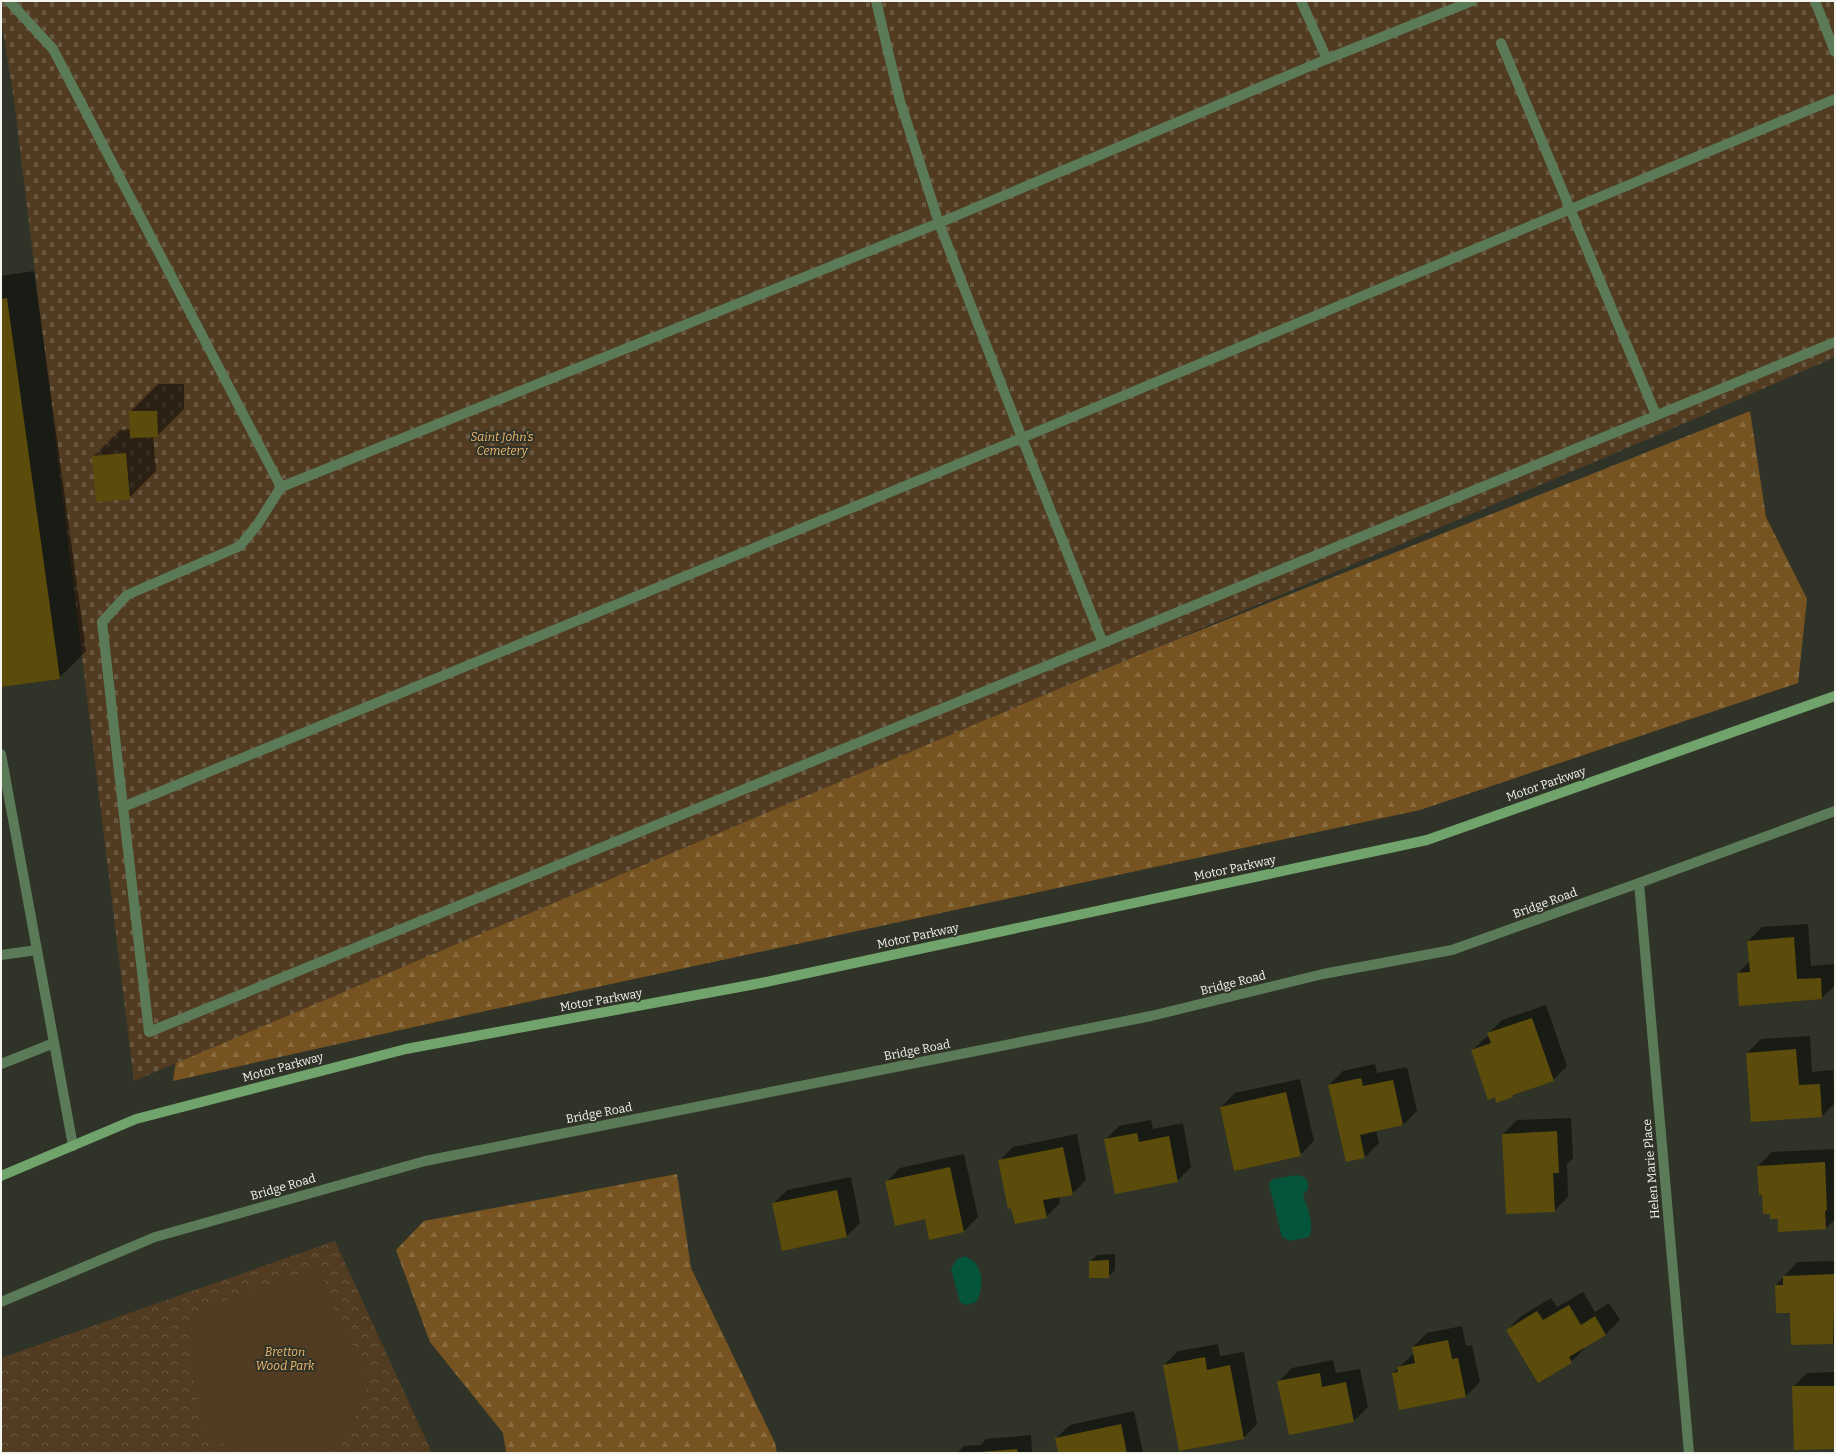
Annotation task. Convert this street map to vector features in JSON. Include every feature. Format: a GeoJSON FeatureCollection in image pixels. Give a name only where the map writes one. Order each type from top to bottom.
{"type":"FeatureCollection","features":[{"type":"Feature","properties":{"kind":"main road","name":"Motor Parkway"},"geometry":{"type":"LineString","coordinates":[[1,1176],[136,1119],[406,1049],[762,983],[1426,840],[1835,696]]}},
{"type":"Feature","properties":{"kind":"street"},"geometry":{"type":"LineString","coordinates":[[10,1],[53,49],[281,487]]}},
{"type":"Feature","properties":{"kind":"street"},"geometry":{"type":"LineString","coordinates":[[876,1],[900,101],[939,223],[1103,643]]}},
{"type":"Feature","properties":{"kind":"street"},"geometry":{"type":"LineString","coordinates":[[1301,1],[1327,60]]}},
{"type":"Feature","properties":{"kind":"street"},"geometry":{"type":"LineString","coordinates":[[1472,1],[1327,60],[939,223],[281,487],[257,525],[240,546],[127,595],[102,622],[149,1032],[1103,643],[1835,342]]}},
{"type":"Feature","properties":{"kind":"street"},"geometry":{"type":"LineString","coordinates":[[1815,1],[1835,52]]}},
{"type":"Feature","properties":{"kind":"street"},"geometry":{"type":"LineString","coordinates":[[1501,43],[1656,416]]}},
{"type":"Feature","properties":{"kind":"street"},"geometry":{"type":"LineString","coordinates":[[123,807],[1022,438],[1835,99]]}},
{"type":"Feature","properties":{"kind":"street"},"geometry":{"type":"LineString","coordinates":[[1,754],[73,1146]]}},
{"type":"Feature","properties":{"kind":"street","name":"Bridge Road"},"geometry":{"type":"LineString","coordinates":[[1,1302],[154,1237],[425,1161],[1151,1016],[1323,974],[1452,950],[1639,883],[1835,810]]}},
{"type":"Feature","properties":{"kind":"street","name":"Helen Marie Place"},"geometry":{"type":"LineString","coordinates":[[1639,883],[1686,1452]]}},
{"type":"Feature","properties":{"kind":"street"},"geometry":{"type":"LineString","coordinates":[[1,955],[37,950]]}},
{"type":"Feature","properties":{"kind":"street"},"geometry":{"type":"LineString","coordinates":[[1,1064],[54,1043]]}},
{"type":"Feature","properties":{"kind":"green space","name":"Saint John's Cemetery"},"geometry":{"type":"Polygon","coordinates":[[[1,1],[1835,1],[1835,357],[1653,437],[134,1081],[14,100],[1,19],[1,1]]]}},
{"type":"Feature","properties":{"kind":"green space"},"geometry":{"type":"Polygon","coordinates":[[[1750,411],[1766,517],[1807,599],[1798,683],[1420,810],[481,1012],[173,1081],[180,1033],[368,962],[1750,411]]]}},
{"type":"Feature","properties":{"kind":"green space"},"geometry":{"type":"Polygon","coordinates":[[[677,1174],[691,1268],[775,1443],[777,1453],[506,1453],[503,1433],[430,1342],[396,1250],[424,1221],[677,1174]]]}},
{"type":"Feature","properties":{"kind":"green space","name":"Bretton Wood Park"},"geometry":{"type":"Polygon","coordinates":[[[335,1241],[432,1453],[1,1453],[1,1358],[335,1241]]]}},
{"type":"Feature","properties":{"kind":"green space"},"geometry":{"type":"Polygon","coordinates":[[[319,1266],[338,1318],[371,1379],[348,1435],[318,1453],[240,1453],[202,1432],[192,1372],[192,1313],[319,1266]]]}},
{"type":"Feature","properties":{"kind":"shaded area"},"geometry":{"type":"Polygon","coordinates":[[[1298,1175],[1304,1177],[1308,1182],[1308,1189],[1303,1194],[1310,1216],[1311,1232],[1309,1237],[1290,1241],[1282,1237],[1269,1184],[1273,1179],[1298,1175]]]}},
{"type":"Feature","properties":{"kind":"shaded area"},"geometry":{"type":"Polygon","coordinates":[[[966,1256],[974,1262],[980,1270],[981,1287],[976,1302],[966,1305],[960,1302],[951,1269],[957,1259],[966,1256]]]}},
{"type":"Feature","properties":{"kind":"building"},"geometry":{"type":"Polygon","coordinates":[[[7,298],[60,679],[1,687],[1,299],[7,298]]]}},
{"type":"Feature","properties":{"kind":"building"},"geometry":{"type":"Polygon","coordinates":[[[129,411],[157,411],[158,437],[130,438],[129,411]]]}},
{"type":"Feature","properties":{"kind":"building"},"geometry":{"type":"Polygon","coordinates":[[[126,453],[130,499],[96,502],[92,456],[126,453]]]}},
{"type":"Feature","properties":{"kind":"building"},"geometry":{"type":"Polygon","coordinates":[[[1794,937],[1797,979],[1821,978],[1822,999],[1739,1006],[1737,973],[1750,972],[1747,941],[1794,937]]]}},
{"type":"Feature","properties":{"kind":"building"},"geometry":{"type":"Polygon","coordinates":[[[1532,1018],[1554,1081],[1513,1095],[1513,1097],[1496,1103],[1495,1097],[1488,1100],[1471,1050],[1491,1043],[1487,1033],[1532,1018]]]}},
{"type":"Feature","properties":{"kind":"building"},"geometry":{"type":"Polygon","coordinates":[[[1796,1049],[1799,1085],[1820,1084],[1822,1117],[1751,1122],[1746,1053],[1796,1049]]]}},
{"type":"Feature","properties":{"kind":"building"},"geometry":{"type":"Polygon","coordinates":[[[1361,1078],[1363,1086],[1393,1080],[1403,1125],[1360,1135],[1365,1158],[1346,1162],[1328,1085],[1361,1078]]]}},
{"type":"Feature","properties":{"kind":"building"},"geometry":{"type":"Polygon","coordinates":[[[1286,1092],[1301,1156],[1234,1171],[1220,1107],[1286,1092]]]}},
{"type":"Feature","properties":{"kind":"building"},"geometry":{"type":"Polygon","coordinates":[[[1557,1131],[1559,1173],[1553,1173],[1555,1212],[1506,1214],[1502,1134],[1557,1131]]]}},
{"type":"Feature","properties":{"kind":"building"},"geometry":{"type":"Polygon","coordinates":[[[1137,1133],[1139,1142],[1169,1136],[1178,1182],[1115,1194],[1104,1139],[1137,1133]]]}},
{"type":"Feature","properties":{"kind":"building"},"geometry":{"type":"Polygon","coordinates":[[[1063,1147],[1073,1195],[1043,1200],[1047,1218],[1015,1224],[1011,1208],[1008,1209],[998,1160],[1063,1147]]]}},
{"type":"Feature","properties":{"kind":"building"},"geometry":{"type":"Polygon","coordinates":[[[1825,1162],[1827,1210],[1825,1211],[1826,1229],[1778,1232],[1778,1219],[1770,1219],[1770,1214],[1763,1214],[1762,1195],[1759,1195],[1757,1166],[1825,1162]]]}},
{"type":"Feature","properties":{"kind":"building"},"geometry":{"type":"Polygon","coordinates":[[[950,1167],[964,1232],[929,1240],[925,1219],[895,1226],[885,1181],[950,1167]]]}},
{"type":"Feature","properties":{"kind":"building"},"geometry":{"type":"Polygon","coordinates":[[[837,1190],[847,1237],[782,1251],[772,1203],[837,1190]]]}},
{"type":"Feature","properties":{"kind":"building"},"geometry":{"type":"Polygon","coordinates":[[[1109,1260],[1109,1278],[1089,1278],[1089,1261],[1109,1260]]]}},
{"type":"Feature","properties":{"kind":"building"},"geometry":{"type":"Polygon","coordinates":[[[1835,1274],[1833,1344],[1791,1345],[1790,1313],[1776,1313],[1775,1285],[1783,1285],[1783,1276],[1835,1274]]]}},
{"type":"Feature","properties":{"kind":"building"},"geometry":{"type":"Polygon","coordinates":[[[1569,1305],[1581,1325],[1595,1316],[1606,1335],[1569,1357],[1572,1363],[1538,1383],[1506,1330],[1537,1311],[1543,1320],[1569,1305]]]}},
{"type":"Feature","properties":{"kind":"building"},"geometry":{"type":"Polygon","coordinates":[[[1448,1340],[1452,1359],[1458,1358],[1466,1397],[1399,1410],[1392,1373],[1398,1372],[1397,1367],[1415,1363],[1412,1347],[1448,1340]]]}},
{"type":"Feature","properties":{"kind":"building"},"geometry":{"type":"Polygon","coordinates":[[[1205,1357],[1207,1370],[1230,1365],[1244,1439],[1179,1451],[1163,1365],[1205,1357]]]}},
{"type":"Feature","properties":{"kind":"building"},"geometry":{"type":"Polygon","coordinates":[[[1320,1373],[1322,1387],[1346,1382],[1354,1422],[1289,1435],[1277,1381],[1320,1373]]]}},
{"type":"Feature","properties":{"kind":"building"},"geometry":{"type":"Polygon","coordinates":[[[1792,1386],[1835,1386],[1835,1449],[1794,1450],[1792,1386]]]}},
{"type":"Feature","properties":{"kind":"building"},"geometry":{"type":"Polygon","coordinates":[[[1121,1424],[1127,1453],[1058,1453],[1055,1438],[1121,1424]]]}},
{"type":"Feature","properties":{"kind":"building"},"geometry":{"type":"Polygon","coordinates":[[[1017,1449],[1018,1453],[980,1453],[980,1452],[1017,1449]]]}}]}
